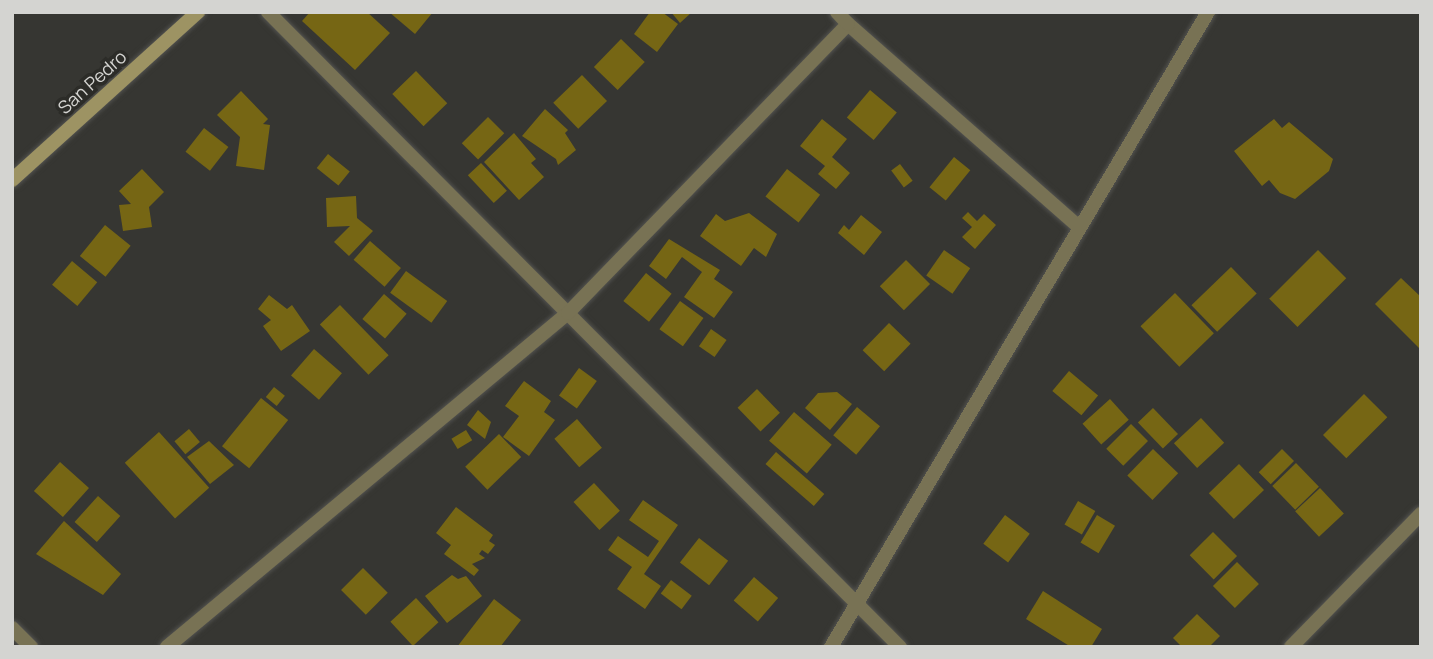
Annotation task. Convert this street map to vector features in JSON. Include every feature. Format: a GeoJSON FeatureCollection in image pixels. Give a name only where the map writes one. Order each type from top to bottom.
{"type":"FeatureCollection","features":[{"type":"Feature","properties":{"kind":"main road","name":"San Pedro"},"geometry":{"type":"LineString","coordinates":[[12,180],[198,12]]}},
{"type":"Feature","properties":{"kind":"street"},"geometry":{"type":"LineString","coordinates":[[268,12],[900,647]]}},
{"type":"Feature","properties":{"kind":"street"},"geometry":{"type":"LineString","coordinates":[[837,12],[1079,227]]}},
{"type":"Feature","properties":{"kind":"street"},"geometry":{"type":"LineString","coordinates":[[831,647],[1208,12]]}},
{"type":"Feature","properties":{"kind":"street"},"geometry":{"type":"LineString","coordinates":[[167,647],[568,313],[848,24]]}},
{"type":"Feature","properties":{"kind":"street"},"geometry":{"type":"LineString","coordinates":[[1291,647],[1421,514]]}},
{"type":"Feature","properties":{"kind":"street"},"geometry":{"type":"LineString","coordinates":[[12,628],[31,647]]}},
{"type":"Feature","properties":{"kind":"building"},"geometry":{"type":"Polygon","coordinates":[[[310,12],[367,12],[390,33],[355,70],[302,21],[310,12]]]}},
{"type":"Feature","properties":{"kind":"building"},"geometry":{"type":"Polygon","coordinates":[[[389,12],[433,12],[415,34],[389,12]]]}},
{"type":"Feature","properties":{"kind":"building"},"geometry":{"type":"Polygon","coordinates":[[[650,12],[662,12],[678,24],[657,52],[634,34],[650,12]]]}},
{"type":"Feature","properties":{"kind":"building"},"geometry":{"type":"Polygon","coordinates":[[[671,12],[692,12],[680,23],[671,12]]]}},
{"type":"Feature","properties":{"kind":"building"},"geometry":{"type":"Polygon","coordinates":[[[621,39],[645,62],[618,90],[594,67],[621,39]]]}},
{"type":"Feature","properties":{"kind":"building"},"geometry":{"type":"Polygon","coordinates":[[[416,71],[447,103],[424,126],[392,94],[416,71]]]}},
{"type":"Feature","properties":{"kind":"building"},"geometry":{"type":"Polygon","coordinates":[[[582,75],[607,101],[578,129],[553,103],[582,75]]]}},
{"type":"Feature","properties":{"kind":"building"},"geometry":{"type":"Polygon","coordinates":[[[870,90],[897,112],[874,140],[847,118],[870,90]]]}},
{"type":"Feature","properties":{"kind":"building"},"geometry":{"type":"Polygon","coordinates":[[[241,91],[268,119],[263,124],[270,125],[264,170],[236,166],[240,137],[217,115],[241,91]]]}},
{"type":"Feature","properties":{"kind":"building"},"geometry":{"type":"Polygon","coordinates":[[[545,109],[568,130],[565,133],[576,150],[558,165],[556,159],[522,136],[545,109]]]}},
{"type":"Feature","properties":{"kind":"building"},"geometry":{"type":"Polygon","coordinates":[[[488,117],[504,133],[478,159],[462,143],[488,117]]]}},
{"type":"Feature","properties":{"kind":"building"},"geometry":{"type":"Polygon","coordinates":[[[822,119],[847,139],[832,157],[850,173],[836,189],[818,174],[825,166],[800,146],[822,119]]]}},
{"type":"Feature","properties":{"kind":"building"},"geometry":{"type":"Polygon","coordinates":[[[1274,119],[1282,128],[1289,122],[1333,159],[1329,171],[1295,199],[1280,193],[1269,180],[1262,186],[1234,151],[1274,119]]]}},
{"type":"Feature","properties":{"kind":"building"},"geometry":{"type":"Polygon","coordinates":[[[204,128],[228,147],[210,171],[186,152],[204,128]]]}},
{"type":"Feature","properties":{"kind":"building"},"geometry":{"type":"Polygon","coordinates":[[[514,133],[536,159],[531,163],[544,177],[519,200],[484,162],[514,133]]]}},
{"type":"Feature","properties":{"kind":"building"},"geometry":{"type":"Polygon","coordinates":[[[328,154],[350,172],[338,186],[317,168],[328,154]]]}},
{"type":"Feature","properties":{"kind":"building"},"geometry":{"type":"Polygon","coordinates":[[[954,157],[970,170],[946,201],[929,187],[954,157]]]}},
{"type":"Feature","properties":{"kind":"building"},"geometry":{"type":"Polygon","coordinates":[[[481,163],[507,191],[494,203],[468,175],[481,163]]]}},
{"type":"Feature","properties":{"kind":"building"},"geometry":{"type":"Polygon","coordinates":[[[900,164],[913,181],[904,187],[891,171],[900,164]]]}},
{"type":"Feature","properties":{"kind":"building"},"geometry":{"type":"Polygon","coordinates":[[[142,169],[164,192],[149,207],[152,227],[123,231],[119,205],[131,204],[119,191],[142,169]]]}},
{"type":"Feature","properties":{"kind":"building"},"geometry":{"type":"Polygon","coordinates":[[[787,169],[820,195],[799,222],[765,197],[787,169]]]}},
{"type":"Feature","properties":{"kind":"building"},"geometry":{"type":"Polygon","coordinates":[[[356,196],[357,218],[373,231],[349,256],[334,242],[350,226],[327,227],[326,198],[356,196]]]}},
{"type":"Feature","properties":{"kind":"building"},"geometry":{"type":"Polygon","coordinates":[[[968,212],[977,221],[984,214],[996,225],[975,249],[962,237],[972,227],[962,218],[968,212]]]}},
{"type":"Feature","properties":{"kind":"building"},"geometry":{"type":"Polygon","coordinates":[[[749,213],[777,234],[766,257],[754,248],[741,266],[700,236],[716,214],[725,221],[749,213]]]}},
{"type":"Feature","properties":{"kind":"building"},"geometry":{"type":"Polygon","coordinates":[[[861,215],[882,232],[864,255],[838,233],[844,225],[849,230],[861,215]]]}},
{"type":"Feature","properties":{"kind":"building"},"geometry":{"type":"Polygon","coordinates":[[[105,225],[131,246],[105,277],[80,256],[105,225]]]}},
{"type":"Feature","properties":{"kind":"building"},"geometry":{"type":"Polygon","coordinates":[[[669,239],[720,270],[714,279],[733,292],[714,318],[684,297],[702,272],[682,257],[666,279],[649,266],[669,239]]]}},
{"type":"Feature","properties":{"kind":"building"},"geometry":{"type":"Polygon","coordinates":[[[370,241],[401,268],[385,287],[354,260],[370,241]]]}},
{"type":"Feature","properties":{"kind":"building"},"geometry":{"type":"Polygon","coordinates":[[[944,250],[970,268],[952,294],[926,275],[944,250]]]}},
{"type":"Feature","properties":{"kind":"building"},"geometry":{"type":"Polygon","coordinates":[[[1318,250],[1346,278],[1297,327],[1269,299],[1318,250]]]}},
{"type":"Feature","properties":{"kind":"building"},"geometry":{"type":"Polygon","coordinates":[[[906,260],[930,284],[904,310],[880,286],[906,260]]]}},
{"type":"Feature","properties":{"kind":"building"},"geometry":{"type":"Polygon","coordinates":[[[72,261],[97,282],[77,306],[52,285],[72,261]]]}},
{"type":"Feature","properties":{"kind":"building"},"geometry":{"type":"Polygon","coordinates":[[[1231,267],[1257,294],[1217,332],[1191,305],[1231,267]]]}},
{"type":"Feature","properties":{"kind":"building"},"geometry":{"type":"Polygon","coordinates":[[[406,271],[447,301],[431,323],[390,293],[406,271]]]}},
{"type":"Feature","properties":{"kind":"building"},"geometry":{"type":"Polygon","coordinates":[[[646,273],[672,294],[649,322],[623,301],[646,273]]]}},
{"type":"Feature","properties":{"kind":"building"},"geometry":{"type":"Polygon","coordinates":[[[1401,278],[1421,297],[1421,350],[1375,304],[1401,278]]]}},
{"type":"Feature","properties":{"kind":"building"},"geometry":{"type":"Polygon","coordinates":[[[1175,293],[1214,333],[1179,367],[1140,326],[1175,293]]]}},
{"type":"Feature","properties":{"kind":"building"},"geometry":{"type":"Polygon","coordinates":[[[384,294],[407,314],[385,339],[362,319],[384,294]]]}},
{"type":"Feature","properties":{"kind":"building"},"geometry":{"type":"Polygon","coordinates":[[[269,295],[287,309],[292,305],[310,331],[281,351],[263,326],[271,320],[258,309],[269,295]]]}},
{"type":"Feature","properties":{"kind":"building"},"geometry":{"type":"Polygon","coordinates":[[[680,301],[703,318],[683,346],[659,329],[680,301]]]}},
{"type":"Feature","properties":{"kind":"building"},"geometry":{"type":"Polygon","coordinates":[[[340,305],[389,355],[368,375],[320,324],[340,305]]]}},
{"type":"Feature","properties":{"kind":"building"},"geometry":{"type":"Polygon","coordinates":[[[889,323],[911,344],[884,371],[863,350],[889,323]]]}},
{"type":"Feature","properties":{"kind":"building"},"geometry":{"type":"Polygon","coordinates":[[[711,329],[727,340],[715,357],[699,346],[711,329]]]}},
{"type":"Feature","properties":{"kind":"building"},"geometry":{"type":"Polygon","coordinates":[[[314,349],[342,373],[319,400],[291,375],[314,349]]]}},
{"type":"Feature","properties":{"kind":"building"},"geometry":{"type":"Polygon","coordinates":[[[579,368],[597,381],[577,408],[559,396],[579,368]]]}},
{"type":"Feature","properties":{"kind":"building"},"geometry":{"type":"Polygon","coordinates":[[[1069,371],[1098,395],[1081,415],[1052,391],[1069,371]]]}},
{"type":"Feature","properties":{"kind":"building"},"geometry":{"type":"Polygon","coordinates":[[[524,381],[551,401],[544,412],[555,420],[529,456],[503,437],[519,416],[505,406],[524,381]]]}},
{"type":"Feature","properties":{"kind":"building"},"geometry":{"type":"Polygon","coordinates":[[[274,387],[285,396],[277,406],[266,397],[274,387]]]}},
{"type":"Feature","properties":{"kind":"building"},"geometry":{"type":"Polygon","coordinates":[[[757,389],[780,413],[761,431],[738,408],[757,389]]]}},
{"type":"Feature","properties":{"kind":"building"},"geometry":{"type":"Polygon","coordinates":[[[837,392],[852,404],[830,430],[805,408],[818,393],[837,392]]]}},
{"type":"Feature","properties":{"kind":"building"},"geometry":{"type":"Polygon","coordinates":[[[1364,394],[1387,417],[1346,458],[1323,435],[1364,394]]]}},
{"type":"Feature","properties":{"kind":"building"},"geometry":{"type":"Polygon","coordinates":[[[261,398],[288,420],[249,468],[222,446],[261,398]]]}},
{"type":"Feature","properties":{"kind":"building"},"geometry":{"type":"Polygon","coordinates":[[[1110,399],[1129,420],[1101,445],[1083,424],[1110,399]]]}},
{"type":"Feature","properties":{"kind":"building"},"geometry":{"type":"Polygon","coordinates":[[[857,407],[880,426],[856,455],[833,435],[857,407]]]}},
{"type":"Feature","properties":{"kind":"building"},"geometry":{"type":"Polygon","coordinates":[[[1153,408],[1178,434],[1163,448],[1138,423],[1153,408]]]}},
{"type":"Feature","properties":{"kind":"building"},"geometry":{"type":"Polygon","coordinates":[[[478,410],[491,422],[485,439],[467,425],[478,410]]]}},
{"type":"Feature","properties":{"kind":"building"},"geometry":{"type":"Polygon","coordinates":[[[794,412],[832,445],[807,473],[769,441],[794,412]]]}},
{"type":"Feature","properties":{"kind":"building"},"geometry":{"type":"Polygon","coordinates":[[[1201,418],[1224,443],[1197,468],[1174,443],[1201,418]]]}},
{"type":"Feature","properties":{"kind":"building"},"geometry":{"type":"Polygon","coordinates":[[[577,419],[602,448],[579,467],[554,439],[577,419]]]}},
{"type":"Feature","properties":{"kind":"building"},"geometry":{"type":"Polygon","coordinates":[[[1131,424],[1148,441],[1123,466],[1106,449],[1131,424]]]}},
{"type":"Feature","properties":{"kind":"building"},"geometry":{"type":"Polygon","coordinates":[[[189,429],[200,442],[185,454],[174,441],[189,429]]]}},
{"type":"Feature","properties":{"kind":"building"},"geometry":{"type":"Polygon","coordinates":[[[466,430],[472,440],[458,449],[451,439],[466,430]]]}},
{"type":"Feature","properties":{"kind":"building"},"geometry":{"type":"Polygon","coordinates":[[[159,432],[209,488],[175,519],[125,463],[159,432]]]}},
{"type":"Feature","properties":{"kind":"building"},"geometry":{"type":"Polygon","coordinates":[[[499,434],[521,457],[487,490],[465,467],[499,434]]]}},
{"type":"Feature","properties":{"kind":"building"},"geometry":{"type":"Polygon","coordinates":[[[209,441],[234,465],[210,484],[187,457],[209,441]]]}},
{"type":"Feature","properties":{"kind":"building"},"geometry":{"type":"Polygon","coordinates":[[[1153,449],[1178,473],[1152,500],[1127,476],[1153,449]]]}},
{"type":"Feature","properties":{"kind":"building"},"geometry":{"type":"Polygon","coordinates":[[[1282,449],[1294,461],[1271,484],[1259,472],[1282,449]]]}},
{"type":"Feature","properties":{"kind":"building"},"geometry":{"type":"Polygon","coordinates":[[[776,452],[824,494],[814,506],[766,464],[776,452]]]}},
{"type":"Feature","properties":{"kind":"building"},"geometry":{"type":"Polygon","coordinates":[[[60,462],[89,488],[63,517],[34,491],[60,462]]]}},
{"type":"Feature","properties":{"kind":"building"},"geometry":{"type":"Polygon","coordinates":[[[1296,463],[1319,487],[1295,510],[1272,486],[1296,463]]]}},
{"type":"Feature","properties":{"kind":"building"},"geometry":{"type":"Polygon","coordinates":[[[1239,464],[1264,490],[1234,519],[1209,493],[1239,464]]]}},
{"type":"Feature","properties":{"kind":"building"},"geometry":{"type":"Polygon","coordinates":[[[594,483],[620,511],[599,530],[574,502],[594,483]]]}},
{"type":"Feature","properties":{"kind":"building"},"geometry":{"type":"Polygon","coordinates":[[[1320,488],[1344,514],[1319,537],[1295,511],[1320,488]]]}},
{"type":"Feature","properties":{"kind":"building"},"geometry":{"type":"Polygon","coordinates":[[[98,496],[120,516],[97,542],[75,522],[98,496]]]}},
{"type":"Feature","properties":{"kind":"building"},"geometry":{"type":"Polygon","coordinates":[[[643,500],[678,525],[644,574],[661,586],[645,609],[617,589],[632,567],[608,550],[618,536],[648,557],[659,541],[629,520],[643,500]]]}},
{"type":"Feature","properties":{"kind":"building"},"geometry":{"type":"Polygon","coordinates":[[[1078,501],[1095,511],[1082,534],[1064,524],[1078,501]]]}},
{"type":"Feature","properties":{"kind":"building"},"geometry":{"type":"Polygon","coordinates":[[[456,507],[493,535],[489,541],[495,545],[488,554],[482,550],[479,554],[485,558],[472,564],[479,570],[474,576],[444,554],[451,545],[436,533],[456,507]]]}},
{"type":"Feature","properties":{"kind":"building"},"geometry":{"type":"Polygon","coordinates":[[[1005,515],[1030,534],[1008,562],[983,544],[1005,515]]]}},
{"type":"Feature","properties":{"kind":"building"},"geometry":{"type":"Polygon","coordinates":[[[1097,515],[1115,526],[1099,553],[1081,542],[1097,515]]]}},
{"type":"Feature","properties":{"kind":"building"},"geometry":{"type":"Polygon","coordinates":[[[64,521],[121,574],[103,595],[36,554],[64,521]]]}},
{"type":"Feature","properties":{"kind":"building"},"geometry":{"type":"Polygon","coordinates":[[[1213,532],[1237,556],[1214,579],[1190,555],[1213,532]]]}},
{"type":"Feature","properties":{"kind":"building"},"geometry":{"type":"Polygon","coordinates":[[[699,538],[728,561],[709,585],[680,562],[699,538]]]}},
{"type":"Feature","properties":{"kind":"building"},"geometry":{"type":"Polygon","coordinates":[[[1237,562],[1259,584],[1235,608],[1213,586],[1237,562]]]}},
{"type":"Feature","properties":{"kind":"building"},"geometry":{"type":"Polygon","coordinates":[[[363,568],[388,593],[366,615],[341,590],[363,568]]]}},
{"type":"Feature","properties":{"kind":"building"},"geometry":{"type":"Polygon","coordinates":[[[452,575],[458,579],[466,576],[482,596],[447,623],[425,596],[452,575]]]}},
{"type":"Feature","properties":{"kind":"building"},"geometry":{"type":"Polygon","coordinates":[[[754,577],[778,598],[758,621],[734,600],[754,577]]]}},
{"type":"Feature","properties":{"kind":"building"},"geometry":{"type":"Polygon","coordinates":[[[671,580],[692,596],[682,609],[661,594],[671,580]]]}},
{"type":"Feature","properties":{"kind":"building"},"geometry":{"type":"Polygon","coordinates":[[[1043,591],[1102,629],[1091,647],[1071,647],[1026,619],[1043,591]]]}},
{"type":"Feature","properties":{"kind":"building"},"geometry":{"type":"Polygon","coordinates":[[[416,598],[439,622],[413,646],[390,622],[416,598]]]}},
{"type":"Feature","properties":{"kind":"building"},"geometry":{"type":"Polygon","coordinates":[[[494,599],[521,620],[500,647],[457,647],[494,599]]]}},
{"type":"Feature","properties":{"kind":"building"},"geometry":{"type":"Polygon","coordinates":[[[1197,614],[1220,636],[1209,647],[1182,647],[1173,638],[1197,614]]]}}]}
